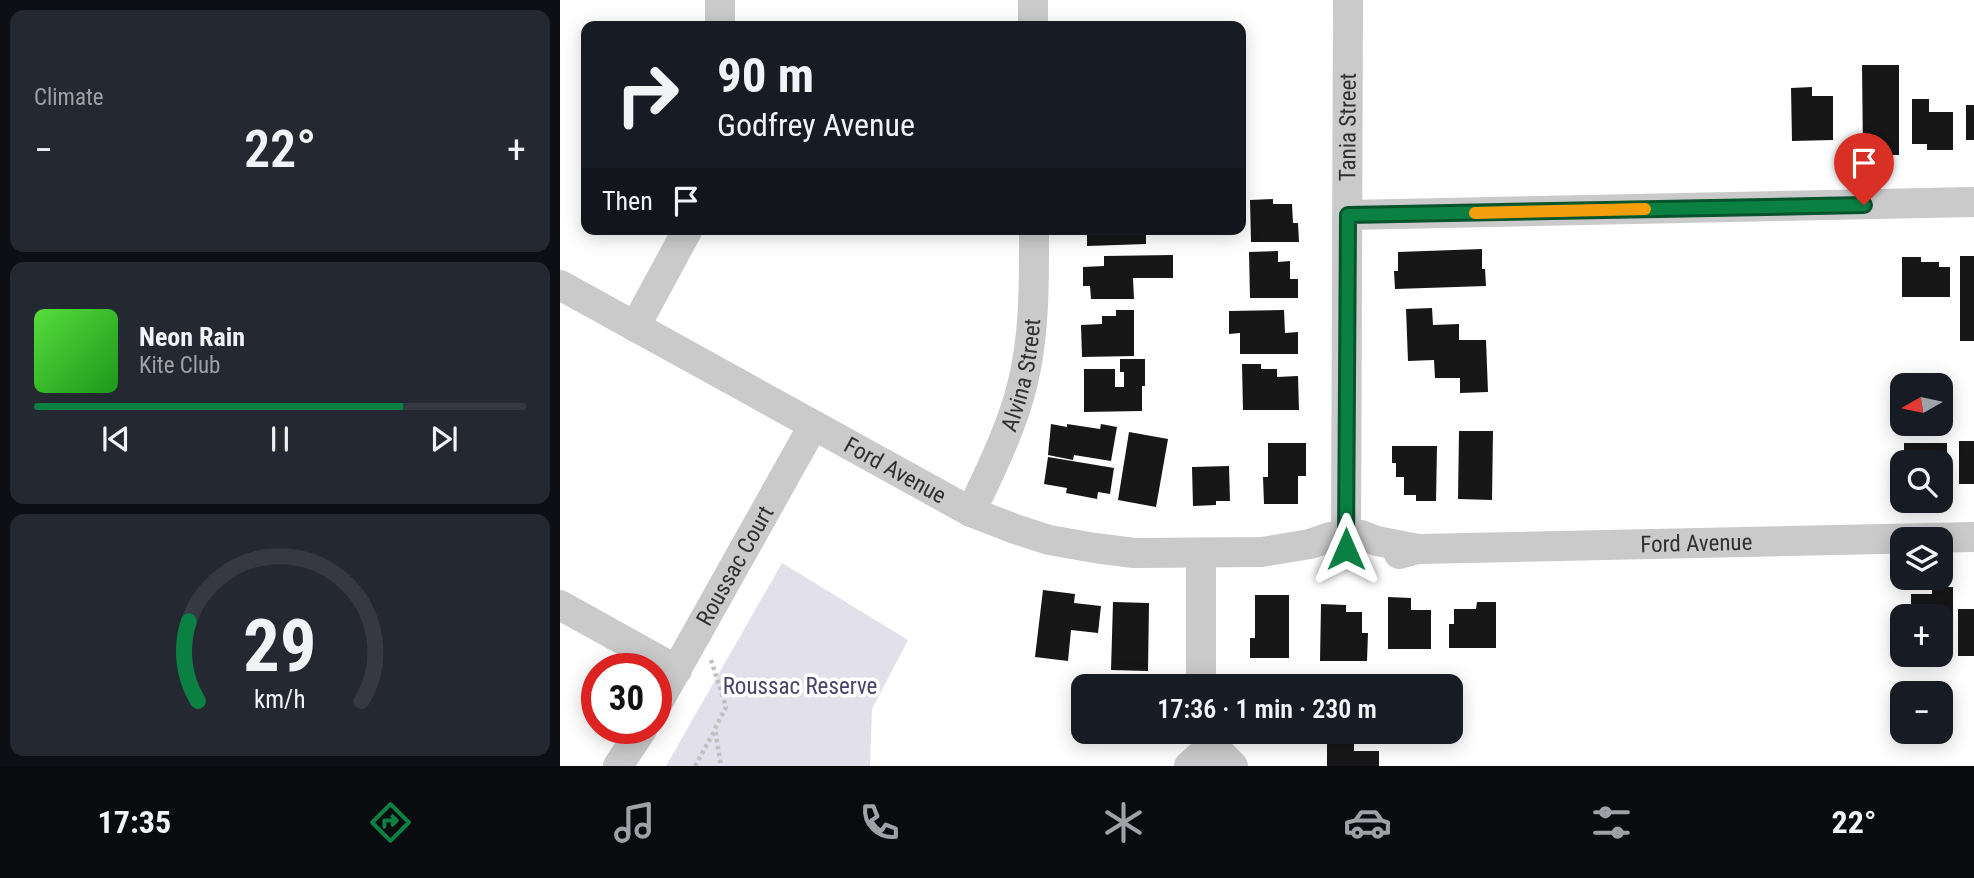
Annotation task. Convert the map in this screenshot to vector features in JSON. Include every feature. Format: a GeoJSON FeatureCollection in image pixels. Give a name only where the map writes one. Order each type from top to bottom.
{"type":"FeatureCollection","features":[{"type":"Feature","properties":{"kind":"street"},"geometry":{"type":"LineString","coordinates":[[720,0],[720,21]]}},
{"type":"Feature","properties":{"kind":"street"},"geometry":{"type":"LineString","coordinates":[[1033,0],[1033,21]]}},
{"type":"Feature","properties":{"kind":"street","name":"Tania Street"},"geometry":{"type":"LineString","coordinates":[[1347,542],[1348,0]]}},
{"type":"Feature","properties":{"kind":"street"},"geometry":{"type":"LineString","coordinates":[[1348,215],[1974,202]]}},
{"type":"Feature","properties":{"kind":"street"},"geometry":{"type":"LineString","coordinates":[[635,327],[685,235]]}},
{"type":"Feature","properties":{"kind":"street","name":"Alvina Street"},"geometry":{"type":"LineString","coordinates":[[971,512],[1006,435],[1022,386],[1031,339],[1034,235]]}},
{"type":"Feature","properties":{"kind":"street","name":"Ford Avenue"},"geometry":{"type":"LineString","coordinates":[[560,285],[971,512],[1049,540],[1134,553],[1262,552],[1296,559],[1311,559],[1328,556],[1347,542],[1372,556],[1389,556],[1418,549],[1974,537]]}},
{"type":"Feature","properties":{"kind":"street","name":"Roussac Court"},"geometry":{"type":"LineString","coordinates":[[672,679],[813,426]]}},
{"type":"Feature","properties":{"kind":"street"},"geometry":{"type":"LineString","coordinates":[[1201,553],[1201,674]]}},
{"type":"Feature","properties":{"kind":"street"},"geometry":{"type":"LineString","coordinates":[[560,605],[677,670]]}},
{"type":"Feature","properties":{"kind":"street"},"geometry":{"type":"LineString","coordinates":[[618,766],[632,744]]}},
{"type":"Feature","properties":{"kind":"street"},"geometry":{"type":"LineString","coordinates":[[1189,766],[1206,744]]}},
{"type":"Feature","properties":{"kind":"street"},"geometry":{"type":"LineString","coordinates":[[1215,744],[1233,766]]}},
{"type":"Feature","properties":{"kind":"path"},"geometry":{"type":"LineString","coordinates":[[695,766],[726,707],[711,659]]}},
{"type":"Feature","properties":{"kind":"path"},"geometry":{"type":"LineString","coordinates":[[715,729],[721,766]]}},
{"type":"Feature","properties":{"kind":"green space","name":"Roussac Reserve"},"geometry":{"type":"Polygon","coordinates":[[[782,563],[908,640],[872,709],[870,766],[666,766],[782,563]]]}},
{"type":"Feature","properties":{"kind":"building"},"geometry":{"type":"Polygon","coordinates":[[[1862,65],[1899,65],[1899,155],[1863,155],[1862,65]]]}},
{"type":"Feature","properties":{"kind":"building"},"geometry":{"type":"Polygon","coordinates":[[[1812,87],[1812,96],[1833,96],[1833,140],[1792,141],[1791,88],[1812,87]]]}},
{"type":"Feature","properties":{"kind":"building"},"geometry":{"type":"Polygon","coordinates":[[[1912,99],[1929,99],[1929,112],[1953,112],[1953,150],[1927,150],[1927,144],[1912,144],[1912,99]]]}},
{"type":"Feature","properties":{"kind":"building"},"geometry":{"type":"Polygon","coordinates":[[[1966,105],[1974,105],[1974,140],[1966,140],[1966,105]]]}},
{"type":"Feature","properties":{"kind":"building"},"geometry":{"type":"Polygon","coordinates":[[[1273,199],[1273,204],[1292,204],[1293,223],[1298,223],[1299,242],[1251,242],[1250,200],[1273,199]]]}},
{"type":"Feature","properties":{"kind":"building"},"geometry":{"type":"Polygon","coordinates":[[[1087,235],[1146,235],[1146,244],[1087,246],[1087,235]]]}},
{"type":"Feature","properties":{"kind":"building"},"geometry":{"type":"Polygon","coordinates":[[[1482,249],[1482,269],[1485,269],[1486,286],[1395,289],[1394,271],[1398,271],[1398,252],[1482,249]]]}},
{"type":"Feature","properties":{"kind":"building"},"geometry":{"type":"Polygon","coordinates":[[[1278,251],[1278,262],[1290,261],[1290,279],[1298,279],[1298,298],[1250,298],[1249,252],[1278,251]]]}},
{"type":"Feature","properties":{"kind":"building"},"geometry":{"type":"Polygon","coordinates":[[[1173,255],[1173,278],[1133,278],[1134,299],[1091,299],[1090,286],[1083,286],[1083,267],[1104,266],[1104,256],[1173,255]]]}},
{"type":"Feature","properties":{"kind":"building"},"geometry":{"type":"Polygon","coordinates":[[[1960,256],[1974,256],[1974,341],[1960,341],[1960,256]]]}},
{"type":"Feature","properties":{"kind":"building"},"geometry":{"type":"Polygon","coordinates":[[[1902,257],[1921,257],[1921,262],[1939,262],[1939,267],[1950,267],[1950,297],[1902,297],[1902,257]]]}},
{"type":"Feature","properties":{"kind":"building"},"geometry":{"type":"Polygon","coordinates":[[[1432,308],[1433,325],[1459,324],[1459,340],[1486,340],[1488,392],[1460,393],[1460,378],[1435,378],[1434,360],[1408,361],[1406,309],[1432,308]]]}},
{"type":"Feature","properties":{"kind":"building"},"geometry":{"type":"Polygon","coordinates":[[[1116,310],[1134,310],[1134,356],[1082,357],[1081,325],[1102,324],[1102,316],[1116,316],[1116,310]]]}},
{"type":"Feature","properties":{"kind":"building"},"geometry":{"type":"Polygon","coordinates":[[[1284,310],[1285,333],[1298,332],[1298,354],[1240,354],[1240,333],[1229,334],[1229,311],[1284,310]]]}},
{"type":"Feature","properties":{"kind":"building"},"geometry":{"type":"Polygon","coordinates":[[[1120,359],[1145,359],[1142,411],[1084,412],[1084,369],[1115,369],[1115,387],[1124,387],[1124,372],[1120,372],[1120,359]]]}},
{"type":"Feature","properties":{"kind":"building"},"geometry":{"type":"Polygon","coordinates":[[[1242,364],[1261,364],[1261,369],[1277,369],[1277,377],[1298,376],[1299,410],[1243,410],[1242,364]]]}},
{"type":"Feature","properties":{"kind":"building"},"geometry":{"type":"Polygon","coordinates":[[[1051,424],[1100,429],[1101,424],[1117,427],[1111,461],[1074,455],[1073,460],[1048,455],[1051,424]]]}},
{"type":"Feature","properties":{"kind":"building"},"geometry":{"type":"Polygon","coordinates":[[[1459,431],[1493,431],[1492,500],[1458,499],[1459,431]]]}},
{"type":"Feature","properties":{"kind":"building"},"geometry":{"type":"Polygon","coordinates":[[[1129,432],[1168,439],[1156,507],[1118,500],[1129,432]]]}},
{"type":"Feature","properties":{"kind":"building"},"geometry":{"type":"Polygon","coordinates":[[[1959,441],[1974,441],[1974,484],[1959,484],[1959,441]]]}},
{"type":"Feature","properties":{"kind":"building"},"geometry":{"type":"Polygon","coordinates":[[[1268,443],[1306,443],[1306,476],[1298,476],[1298,504],[1264,504],[1263,477],[1268,477],[1268,443]]]}},
{"type":"Feature","properties":{"kind":"building"},"geometry":{"type":"Polygon","coordinates":[[[1904,443],[1947,443],[1947,450],[1904,450],[1904,443]]]}},
{"type":"Feature","properties":{"kind":"building"},"geometry":{"type":"Polygon","coordinates":[[[1392,446],[1437,446],[1436,501],[1416,501],[1416,495],[1404,495],[1404,477],[1396,477],[1396,463],[1392,463],[1392,446]]]}},
{"type":"Feature","properties":{"kind":"building"},"geometry":{"type":"Polygon","coordinates":[[[1048,457],[1114,468],[1110,494],[1098,492],[1097,499],[1066,493],[1067,488],[1044,484],[1048,457]]]}},
{"type":"Feature","properties":{"kind":"building"},"geometry":{"type":"Polygon","coordinates":[[[1229,466],[1230,501],[1193,506],[1192,467],[1229,466]]]}},
{"type":"Feature","properties":{"kind":"building"},"geometry":{"type":"Polygon","coordinates":[[[1043,590],[1075,594],[1074,603],[1101,606],[1098,633],[1071,630],[1068,661],[1035,657],[1043,590]]]}},
{"type":"Feature","properties":{"kind":"building"},"geometry":{"type":"Polygon","coordinates":[[[1932,590],[1953,590],[1953,604],[1911,604],[1911,594],[1932,594],[1932,590]]]}},
{"type":"Feature","properties":{"kind":"building"},"geometry":{"type":"Polygon","coordinates":[[[1255,595],[1289,595],[1289,658],[1250,658],[1250,638],[1255,638],[1255,595]]]}},
{"type":"Feature","properties":{"kind":"building"},"geometry":{"type":"Polygon","coordinates":[[[1388,597],[1411,598],[1411,610],[1431,610],[1431,649],[1388,649],[1388,597]]]}},
{"type":"Feature","properties":{"kind":"building"},"geometry":{"type":"Polygon","coordinates":[[[1113,602],[1149,603],[1148,671],[1111,670],[1113,602]]]}},
{"type":"Feature","properties":{"kind":"building"},"geometry":{"type":"Polygon","coordinates":[[[1477,602],[1496,602],[1496,648],[1449,648],[1449,624],[1454,624],[1454,609],[1476,609],[1477,602]]]}},
{"type":"Feature","properties":{"kind":"building"},"geometry":{"type":"Polygon","coordinates":[[[1321,604],[1346,605],[1346,612],[1362,612],[1362,633],[1368,633],[1367,661],[1320,661],[1321,604]]]}},
{"type":"Feature","properties":{"kind":"building"},"geometry":{"type":"Polygon","coordinates":[[[1958,609],[1974,609],[1974,656],[1958,656],[1958,609]]]}},
{"type":"Feature","properties":{"kind":"building"},"geometry":{"type":"Polygon","coordinates":[[[1327,744],[1354,744],[1354,751],[1379,751],[1379,766],[1327,766],[1327,744]]]}},
{"type":"Feature","properties":{"kind":"slow traffic"},"geometry":{"type":"LineString","coordinates":[[1475,213],[1645,209]]}},
{"type":"Feature","properties":{"kind":"route"},"geometry":{"type":"LineString","coordinates":[[1346,549],[1348,215],[1864,205]]}}]}
